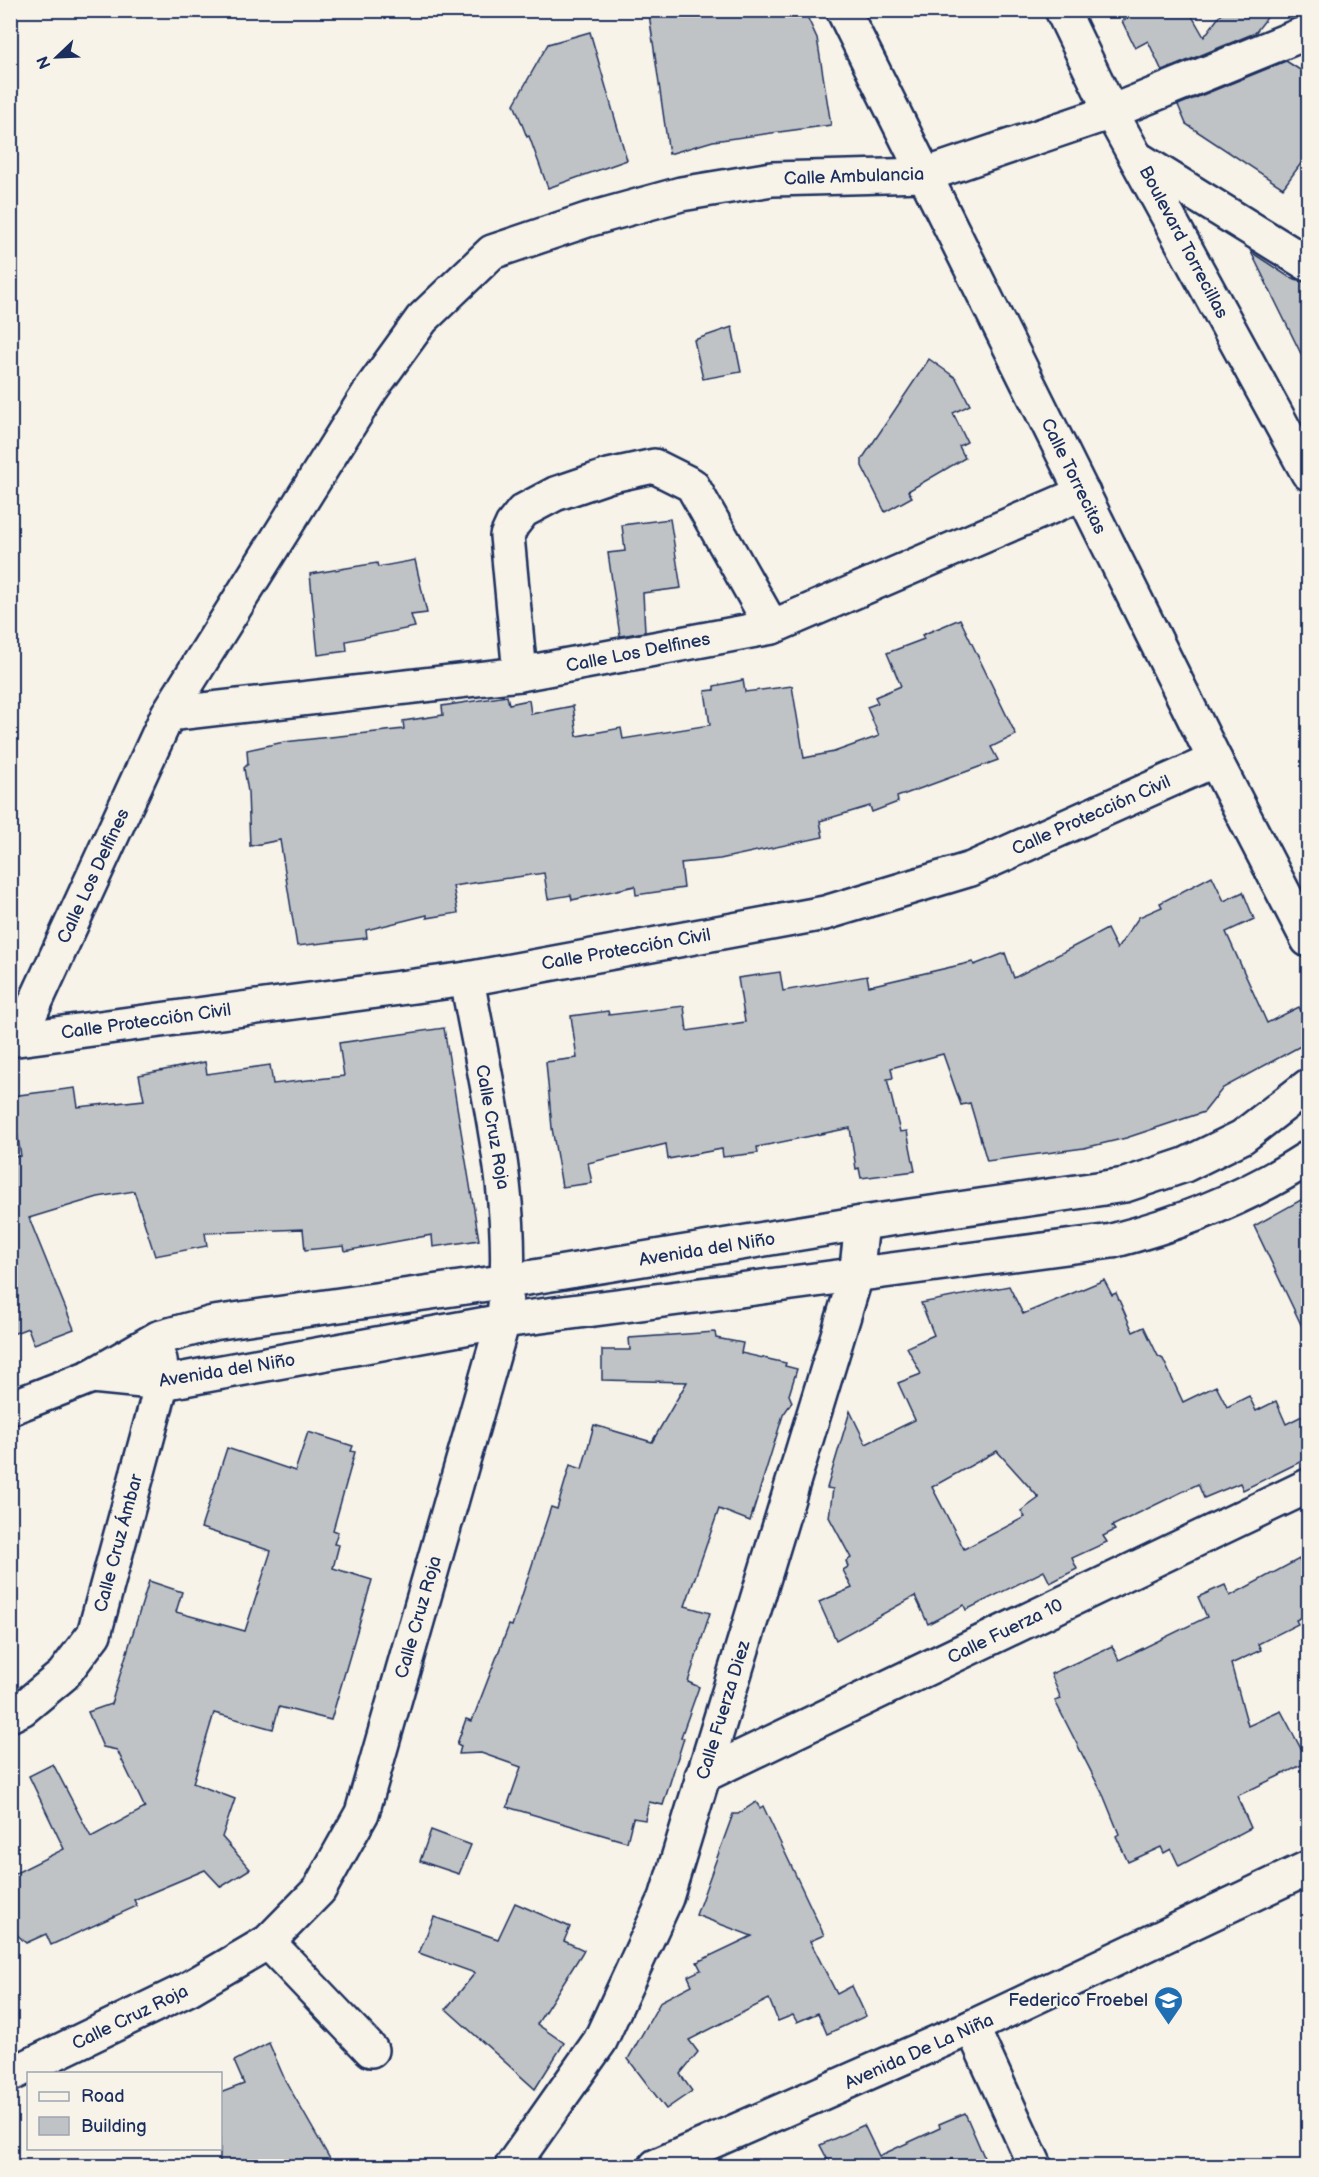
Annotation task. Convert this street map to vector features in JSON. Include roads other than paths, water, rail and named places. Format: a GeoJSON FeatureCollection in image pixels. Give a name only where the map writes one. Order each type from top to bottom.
{"type":"FeatureCollection","features":[{"type":"Feature","properties":{"kind":"street","name":"Calle Torrecitas"},"geometry":{"type":"LineString","coordinates":[[843,10],[1215,760],[1308,940]]}},
{"type":"Feature","properties":{"kind":"street","name":"Boulevard Torrecillas"},"geometry":{"type":"LineString","coordinates":[[1062,10],[1111,112],[1139,159],[1308,472]]}},
{"type":"Feature","properties":{"kind":"street","name":"Calle Ambulancia"},"geometry":{"type":"LineString","coordinates":[[492,252],[586,220],[681,194],[772,179],[925,175],[1111,112],[1308,32]]}},
{"type":"Feature","properties":{"kind":"street"},"geometry":{"type":"LineString","coordinates":[[1139,159],[1308,264]]}},
{"type":"Feature","properties":{"kind":"street","name":"Calle Los Delfines"},"geometry":{"type":"LineString","coordinates":[[15,1039],[168,714],[372,388],[422,319],[492,252]]}},
{"type":"Feature","properties":{"kind":"street"},"geometry":{"type":"LineString","coordinates":[[520,674],[507,536],[512,525],[523,512],[555,494],[608,476],[654,466],[692,485],[772,627]]}},
{"type":"Feature","properties":{"kind":"street","name":"Calle Los Delfines"},"geometry":{"type":"LineString","coordinates":[[168,714],[520,674],[772,627],[1083,493]]}},
{"type":"Feature","properties":{"kind":"street","name":"Calle Protección Civil"},"geometry":{"type":"LineString","coordinates":[[15,1039],[467,979],[825,913],[971,869],[1215,760]]}},
{"type":"Feature","properties":{"kind":"street","name":"Calle Cruz Roja"},"geometry":{"type":"LineString","coordinates":[[10,2075],[188,1989],[268,1942],[319,1890],[362,1813],[503,1321],[509,1281],[506,1205],[467,979]]}},
{"type":"Feature","properties":{"kind":"street","name":"Avenida del Niño"},"geometry":{"type":"LineString","coordinates":[[10,1408],[92,1376],[158,1338],[213,1323],[509,1281],[862,1223],[1125,1185],[1185,1166],[1242,1137],[1308,1086]]}},
{"type":"Feature","properties":{"kind":"street","name":"Avenida del Niño"},"geometry":{"type":"LineString","coordinates":[[92,1376],[162,1383],[503,1321],[1112,1241],[1165,1227],[1222,1205],[1278,1178],[1308,1158]]}},
{"type":"Feature","properties":{"kind":"street","name":"Calle Fuerza Diez"},"geometry":{"type":"LineString","coordinates":[[512,2166],[600,2041],[666,1898],[856,1276],[862,1223]]}},
{"type":"Feature","properties":{"kind":"street","name":"Calle Cruz Ámbar"},"geometry":{"type":"LineString","coordinates":[[10,1714],[22,1709],[63,1675],[94,1634],[162,1383],[158,1338]]}},
{"type":"Feature","properties":{"kind":"street","name":"Calle Fuerza 10"},"geometry":{"type":"LineString","coordinates":[[702,1776],[1308,1486]]}},
{"type":"Feature","properties":{"kind":"street","name":"Avenida De La Niña"},"geometry":{"type":"LineString","coordinates":[[656,2166],[972,2028],[1308,1868]]}},
{"type":"Feature","properties":{"kind":"street"},"geometry":{"type":"LineString","coordinates":[[268,1942],[371,2050]]}},
{"type":"Feature","properties":{"kind":"street"},"geometry":{"type":"LineString","coordinates":[[972,2028],[1035,2166]]}},
{"type":"Feature","properties":{"kind":"place","name":"Federico Froebel"},"geometry":{"type":"Point","coordinates":[1169,2026]}}]}
